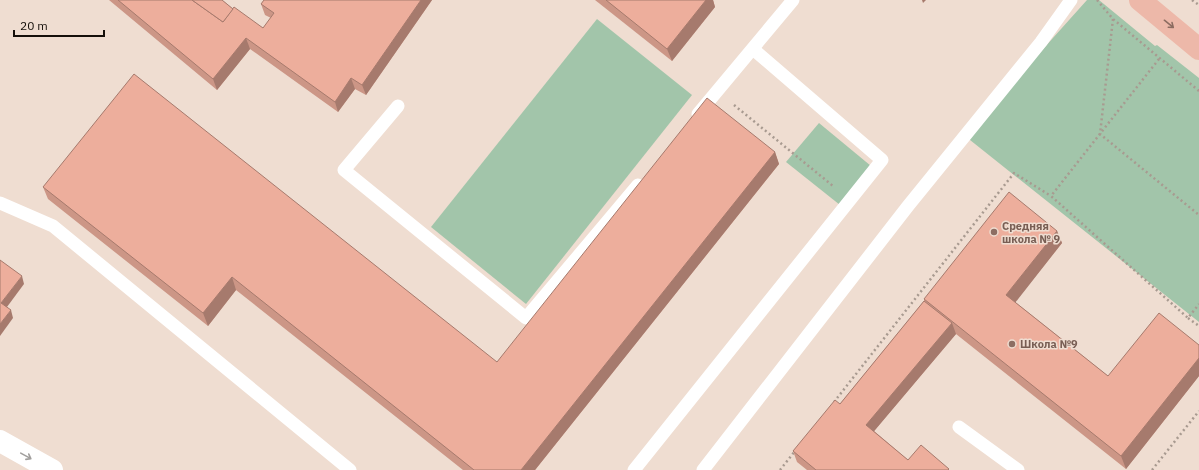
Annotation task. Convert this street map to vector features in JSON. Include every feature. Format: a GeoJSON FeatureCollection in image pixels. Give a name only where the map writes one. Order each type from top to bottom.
{"type":"FeatureCollection","features":[{"type":"Feature","properties":{"kind":"main road"},"geometry":{"type":"LineString","coordinates":[[1140,0],[1199,49]]}},
{"type":"Feature","properties":{"kind":"street"},"geometry":{"type":"LineString","coordinates":[[0,441],[52,470]]}},
{"type":"Feature","properties":{"kind":"lane"},"geometry":{"type":"LineString","coordinates":[[691,122],[793,0]]}},
{"type":"Feature","properties":{"kind":"lane"},"geometry":{"type":"LineString","coordinates":[[703,470],[908,206],[1040,42],[1071,0]]}},
{"type":"Feature","properties":{"kind":"lane"},"geometry":{"type":"LineString","coordinates":[[634,470],[882,160],[753,49]]}},
{"type":"Feature","properties":{"kind":"lane"},"geometry":{"type":"LineString","coordinates":[[398,106],[344,170],[526,318],[645,177]]}},
{"type":"Feature","properties":{"kind":"lane"},"geometry":{"type":"LineString","coordinates":[[0,203],[53,226],[350,470]]}},
{"type":"Feature","properties":{"kind":"lane"},"geometry":{"type":"LineString","coordinates":[[959,427],[1018,470]]}},
{"type":"Feature","properties":{"kind":"path"},"geometry":{"type":"LineString","coordinates":[[1097,0],[1113,19],[1199,91]]}},
{"type":"Feature","properties":{"kind":"path"},"geometry":{"type":"LineString","coordinates":[[1192,0],[1199,5]]}},
{"type":"Feature","properties":{"kind":"path"},"geometry":{"type":"LineString","coordinates":[[1100,134],[1113,19]]}},
{"type":"Feature","properties":{"kind":"path"},"geometry":{"type":"LineString","coordinates":[[1051,196],[1159,59]]}},
{"type":"Feature","properties":{"kind":"path"},"geometry":{"type":"LineString","coordinates":[[734,105],[851,200]]}},
{"type":"Feature","properties":{"kind":"path"},"geometry":{"type":"LineString","coordinates":[[1100,134],[1199,216]]}},
{"type":"Feature","properties":{"kind":"path"},"geometry":{"type":"LineString","coordinates":[[833,403],[1014,173],[1051,196],[1188,318],[1199,326]]}},
{"type":"Feature","properties":{"kind":"path"},"geometry":{"type":"LineString","coordinates":[[1188,318],[1199,304]]}},
{"type":"Feature","properties":{"kind":"path"},"geometry":{"type":"LineString","coordinates":[[1152,470],[1199,411]]}},
{"type":"Feature","properties":{"kind":"path"},"geometry":{"type":"LineString","coordinates":[[780,470],[799,446]]}},
{"type":"Feature","properties":{"kind":"green space"},"geometry":{"type":"Polygon","coordinates":[[[1087,0],[1099,0],[1155,46],[1157,45],[1199,78],[1199,322],[965,136],[1087,0]]]}},
{"type":"Feature","properties":{"kind":"green space"},"geometry":{"type":"Polygon","coordinates":[[[597,19],[692,95],[526,304],[431,227],[597,19]]]}},
{"type":"Feature","properties":{"kind":"green space"},"geometry":{"type":"Polygon","coordinates":[[[819,123],[871,166],[840,205],[786,162],[819,123]]]}},
{"type":"Feature","properties":{"kind":"building"},"geometry":{"type":"Polygon","coordinates":[[[118,0],[192,0],[223,22],[234,7],[263,28],[274,13],[261,4],[264,0],[421,0],[362,85],[351,78],[335,102],[246,38],[213,79],[118,0]]]}},
{"type":"Feature","properties":{"kind":"building"},"geometry":{"type":"Polygon","coordinates":[[[192,0],[222,0],[233,9],[223,22],[192,0]]]}},
{"type":"Feature","properties":{"kind":"building"},"geometry":{"type":"Polygon","coordinates":[[[606,0],[706,0],[667,49],[606,0]]]}},
{"type":"Feature","properties":{"kind":"building"},"geometry":{"type":"Polygon","coordinates":[[[134,74],[497,362],[707,98],[775,152],[521,470],[474,470],[232,277],[203,313],[43,187],[134,74]]]}},
{"type":"Feature","properties":{"kind":"building","name":"Школа №9"},"geometry":{"type":"Polygon","coordinates":[[[1009,192],[1057,231],[1006,295],[1108,376],[1159,313],[1199,345],[1199,358],[1121,456],[924,299],[1009,192]]]}},
{"type":"Feature","properties":{"kind":"building"},"geometry":{"type":"Polygon","coordinates":[[[0,260],[22,276],[1,303],[11,310],[0,324],[0,260]]]}},
{"type":"Feature","properties":{"kind":"building"},"geometry":{"type":"Polygon","coordinates":[[[924,301],[952,323],[866,425],[908,460],[921,445],[949,469],[816,470],[793,451],[835,400],[840,404],[924,301]]]}},
{"type":"Feature","properties":{"kind":"place","name":"Средняя школа № 9"},"geometry":{"type":"Point","coordinates":[994,232]}},
{"type":"Feature","properties":{"kind":"place","name":"Школа №9"},"geometry":{"type":"Point","coordinates":[1012,344]}}]}
